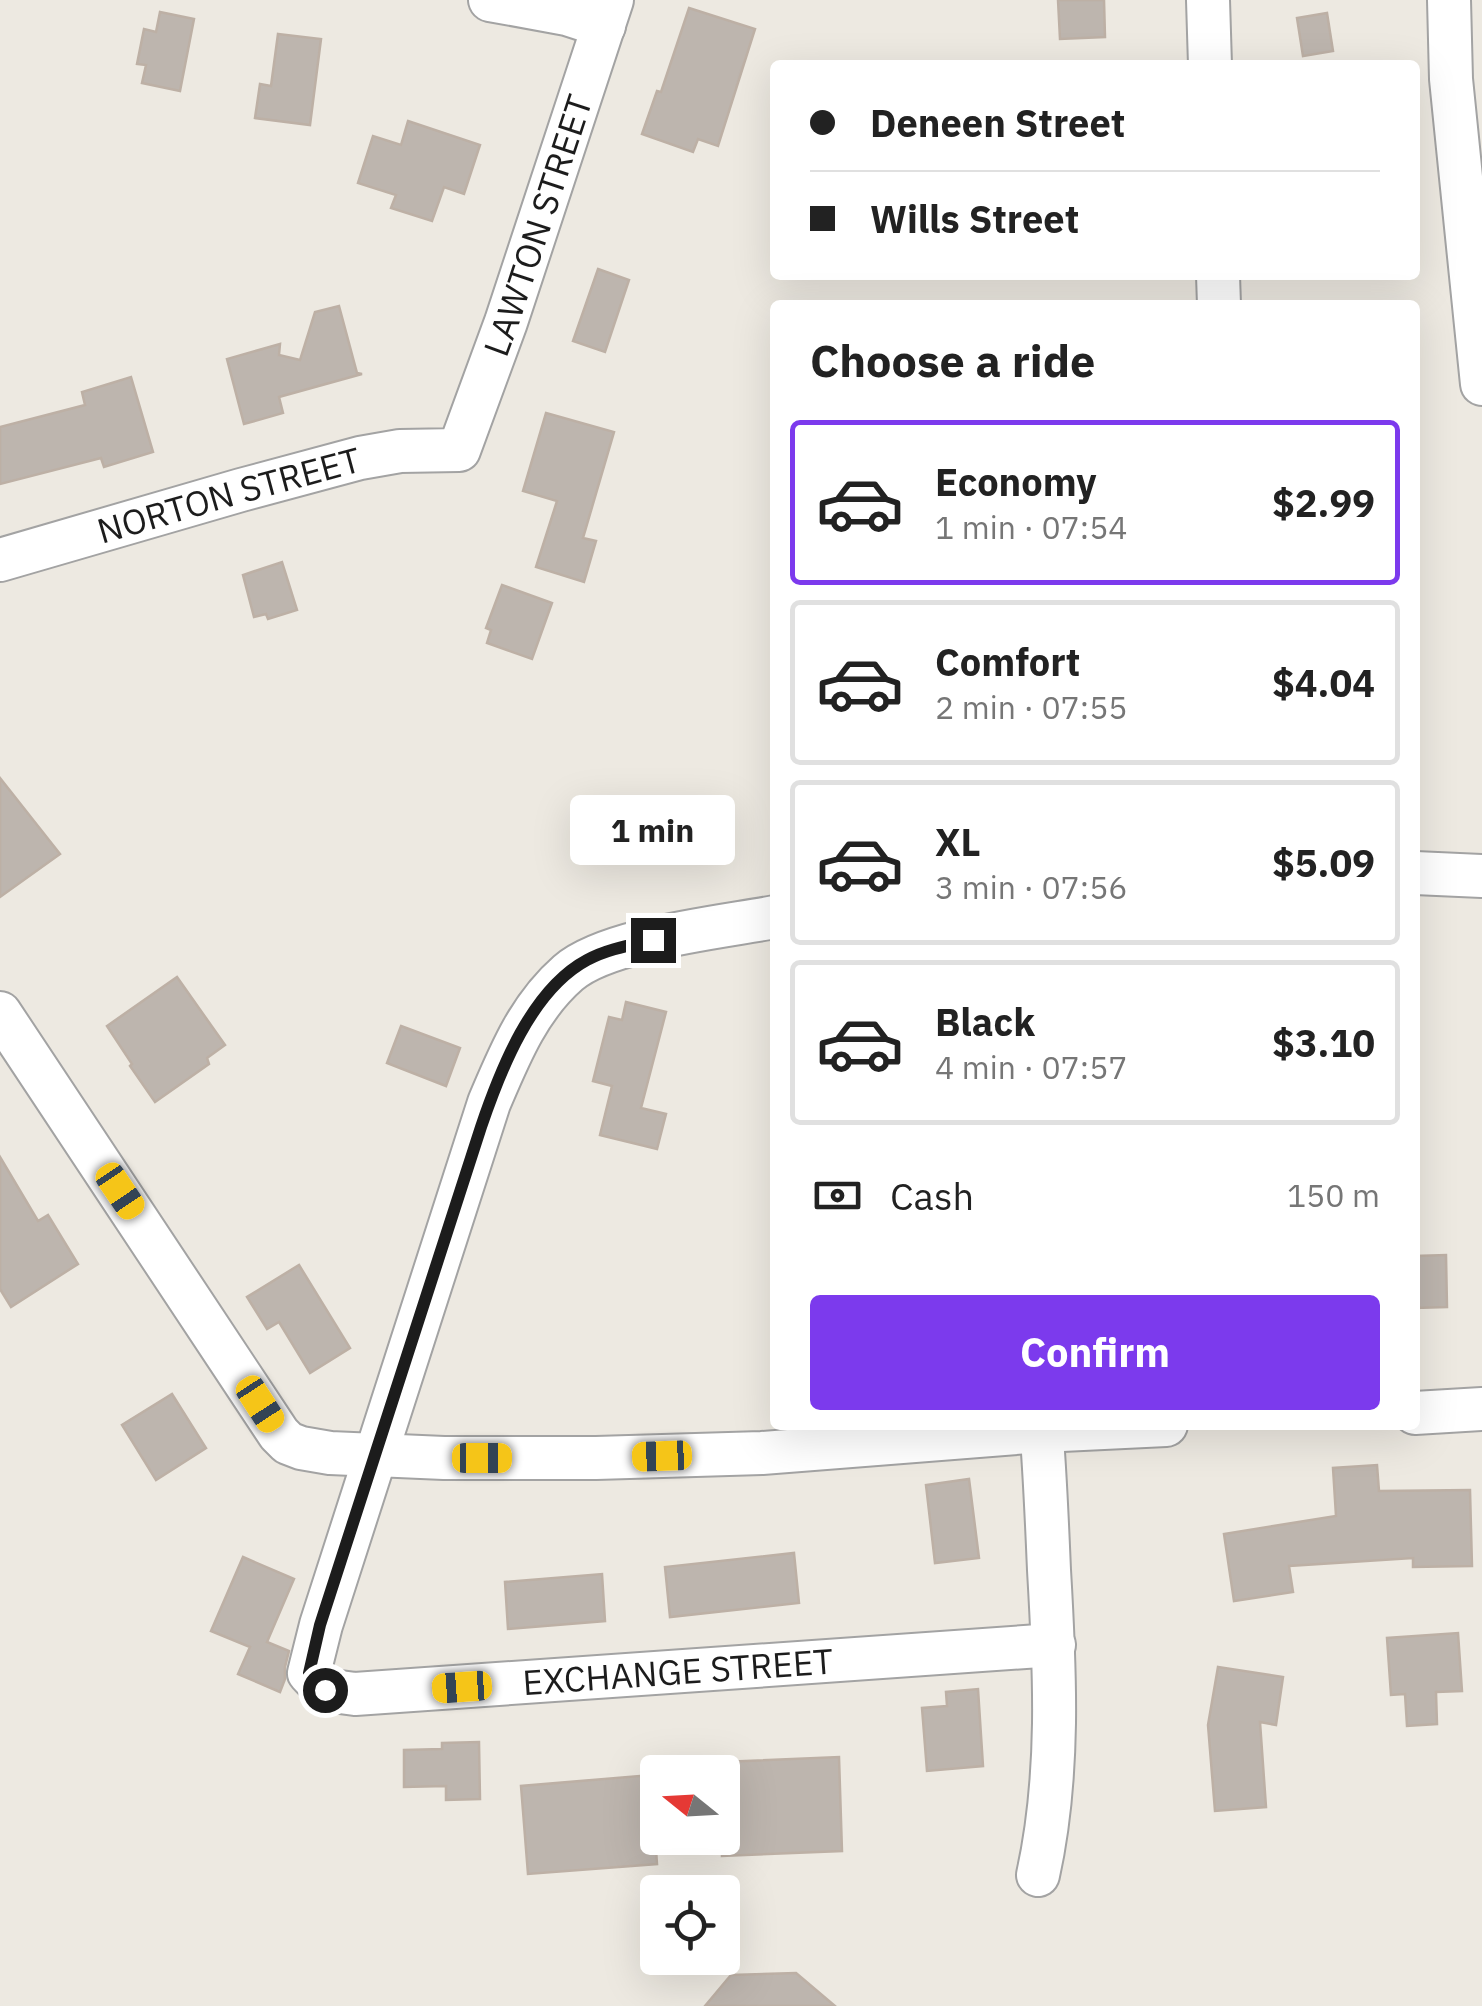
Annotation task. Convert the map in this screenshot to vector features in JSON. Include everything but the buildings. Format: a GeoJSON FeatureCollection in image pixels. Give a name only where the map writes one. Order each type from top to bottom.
{"type":"FeatureCollection","features":[{"type":"Feature","properties":{"kind":"street"},"geometry":{"type":"LineString","coordinates":[[490,0],[567,14],[608,13]]}},
{"type":"Feature","properties":{"kind":"street"},"geometry":{"type":"LineString","coordinates":[[1208,0],[1210,60]]}},
{"type":"Feature","properties":{"kind":"street"},"geometry":{"type":"LineString","coordinates":[[1448,0],[1451,79],[1482,384]]}},
{"type":"Feature","properties":{"kind":"street","name":"LAWTON STREET"},"geometry":{"type":"LineString","coordinates":[[459,450],[506,322],[608,13]]}},
{"type":"Feature","properties":{"kind":"street","name":"NORTON STREET"},"geometry":{"type":"LineString","coordinates":[[0,560],[360,458],[400,451],[459,450]]}},
{"type":"Feature","properties":{"kind":"street"},"geometry":{"type":"LineString","coordinates":[[1420,873],[1482,876]]}},
{"type":"Feature","properties":{"kind":"street"},"geometry":{"type":"LineString","coordinates":[[376,1456],[489,1104],[516,1041],[540,1003],[568,972],[602,953],[770,918]]}},
{"type":"Feature","properties":{"kind":"street"},"geometry":{"type":"LineString","coordinates":[[0,1013],[288,1443],[301,1448],[376,1456],[577,1458],[762,1452],[1018,1430]]}},
{"type":"Feature","properties":{"kind":"street"},"geometry":{"type":"LineString","coordinates":[[1420,1412],[1482,1409]]}},
{"type":"Feature","properties":{"kind":"street"},"geometry":{"type":"LineString","coordinates":[[1038,1875],[1052,1778],[1054,1645],[1041,1430]]}},
{"type":"Feature","properties":{"kind":"street","name":"EXCHANGE STREET"},"geometry":{"type":"LineString","coordinates":[[376,1456],[320,1625],[309,1673],[325,1690],[355,1694],[1054,1645]]}},
{"type":"Feature","properties":{"kind":"route"},"geometry":{"type":"LineString","coordinates":[[325,1690],[309,1673],[320,1625],[502,1072],[540,1003],[568,972],[602,953],[653,940]]}}]}
